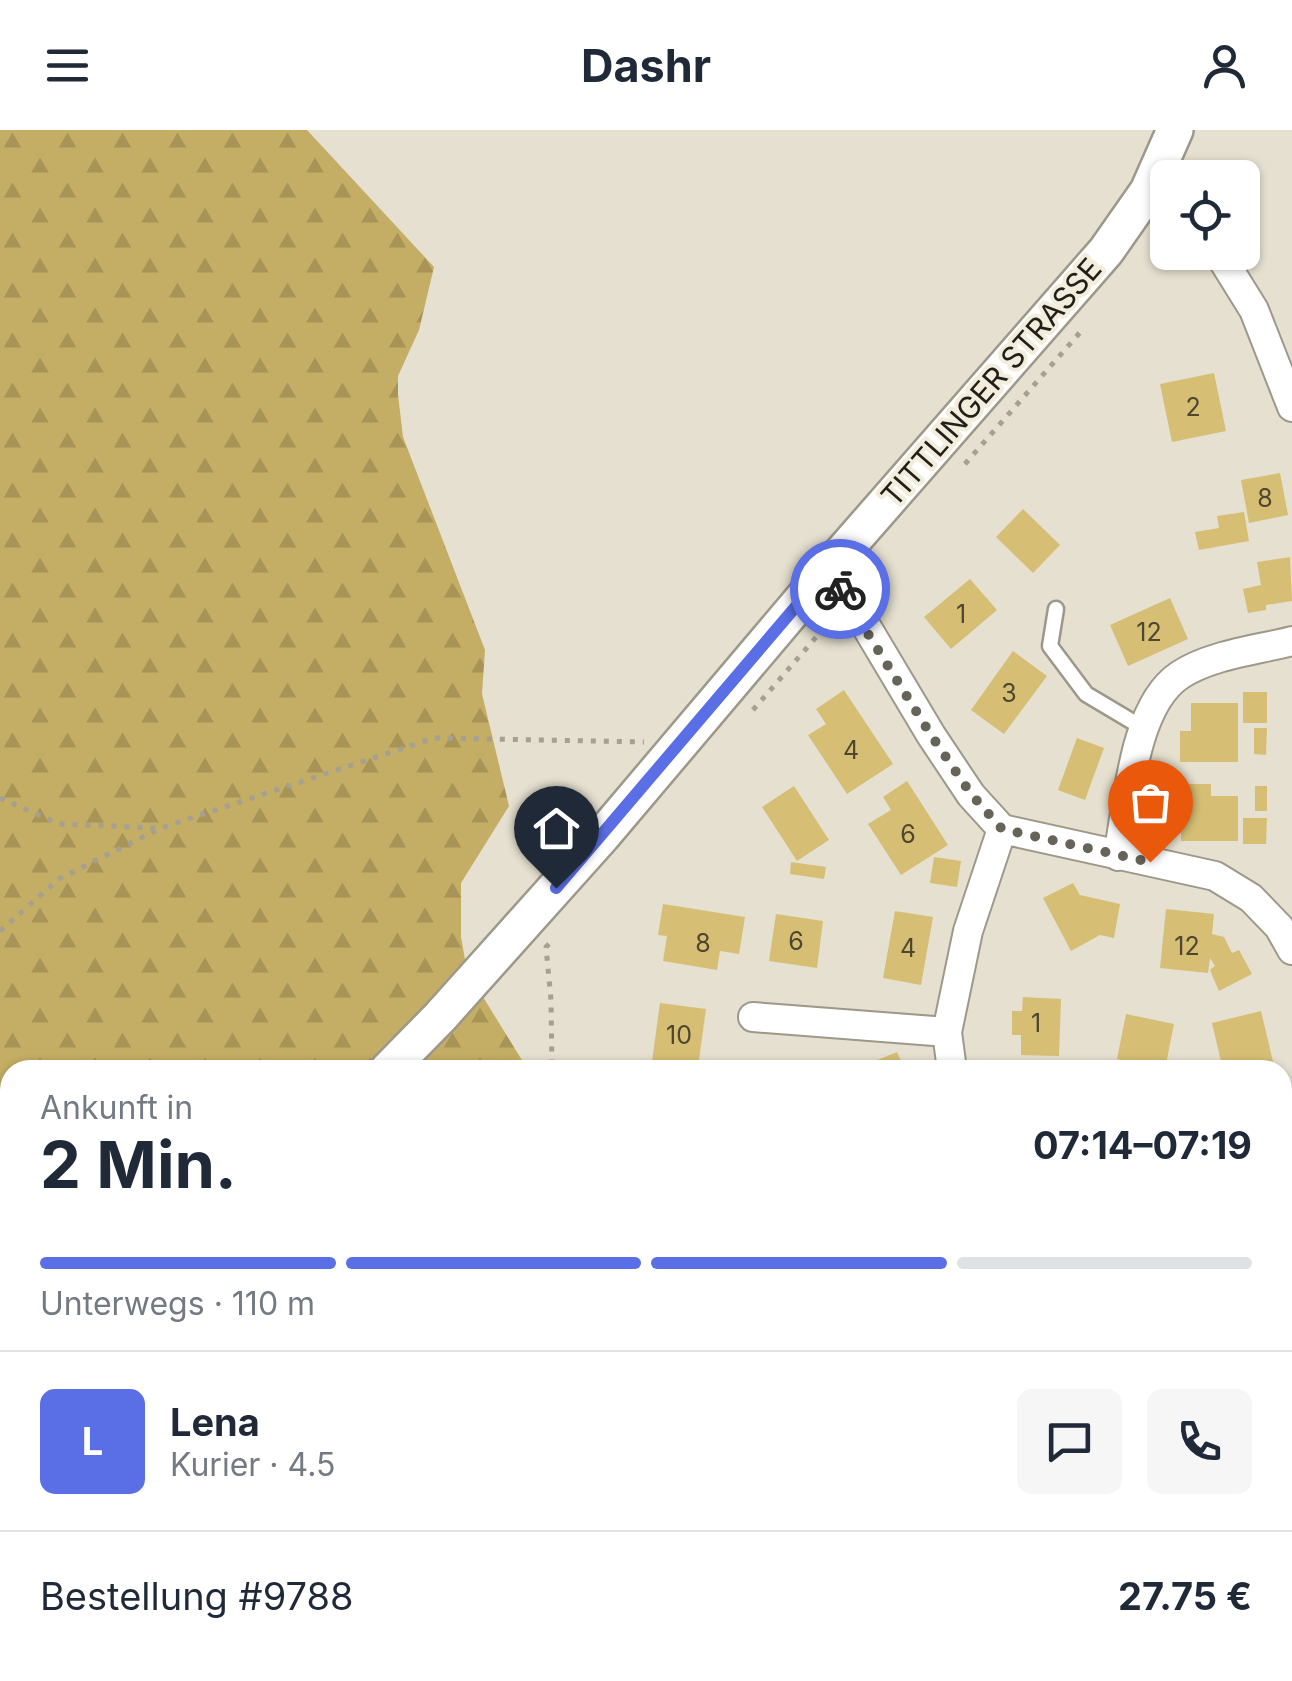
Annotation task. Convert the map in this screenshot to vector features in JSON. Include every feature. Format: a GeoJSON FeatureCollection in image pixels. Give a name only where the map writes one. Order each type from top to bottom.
{"type":"FeatureCollection","features":[{"type":"Feature","properties":{"kind":"street","name":"TITTLINGER STRASSE"},"geometry":{"type":"LineString","coordinates":[[1168,160],[1175,130]]}},
{"type":"Feature","properties":{"kind":"street","name":"TITTLINGER STRASSE"},"geometry":{"type":"LineString","coordinates":[[398,1060],[440,1018],[682,742],[1093,265],[1150,206]]}},
{"type":"Feature","properties":{"kind":"street"},"geometry":{"type":"LineString","coordinates":[[1229,270],[1254,310],[1292,408]]}},
{"type":"Feature","properties":{"kind":"street"},"geometry":{"type":"LineString","coordinates":[[827,570],[941,750],[971,794],[1002,829],[1215,876],[1251,898],[1279,927],[1292,950]]}},
{"type":"Feature","properties":{"kind":"street"},"geometry":{"type":"LineString","coordinates":[[1118,856],[1144,728],[1154,702],[1182,673],[1292,641]]}},
{"type":"Feature","properties":{"kind":"street"},"geometry":{"type":"LineString","coordinates":[[951,1060],[947,1032],[968,931],[1002,829]]}},
{"type":"Feature","properties":{"kind":"street"},"geometry":{"type":"LineString","coordinates":[[753,1017],[947,1032]]}},
{"type":"Feature","properties":{"kind":"lane"},"geometry":{"type":"LineString","coordinates":[[1056,609],[1050,646],[1086,694],[1144,728]]}},
{"type":"Feature","properties":{"kind":"path"},"geometry":{"type":"LineString","coordinates":[[956,474],[1086,324]]}},
{"type":"Feature","properties":{"kind":"path"},"geometry":{"type":"LineString","coordinates":[[743,721],[848,601]]}},
{"type":"Feature","properties":{"kind":"path"},"geometry":{"type":"LineString","coordinates":[[0,931],[59,880],[161,828],[434,738],[682,742]]}},
{"type":"Feature","properties":{"kind":"path"},"geometry":{"type":"LineString","coordinates":[[0,798],[59,824],[161,828]]}},
{"type":"Feature","properties":{"kind":"path"},"geometry":{"type":"LineString","coordinates":[[552,1060],[552,1000],[546,947],[559,932]]}},
{"type":"Feature","properties":{"kind":"green space"},"geometry":{"type":"Polygon","coordinates":[[[0,130],[307,130],[434,267],[419,330],[398,376],[398,395],[403,437],[485,650],[482,694],[509,806],[461,883],[461,937],[467,971],[522,1060],[0,1060],[0,130]]]}},
{"type":"Feature","properties":{"kind":"building"},"geometry":{"type":"Polygon","coordinates":[[[1214,373],[1226,431],[1172,442],[1160,384],[1214,373]]]}},
{"type":"Feature","properties":{"kind":"building"},"geometry":{"type":"Polygon","coordinates":[[[1280,473],[1288,515],[1249,523],[1241,480],[1280,473]]]}},
{"type":"Feature","properties":{"kind":"building"},"geometry":{"type":"Polygon","coordinates":[[[1023,509],[1060,545],[1033,573],[996,537],[1023,509]]]}},
{"type":"Feature","properties":{"kind":"building"},"geometry":{"type":"Polygon","coordinates":[[[1244,512],[1249,541],[1199,550],[1195,532],[1219,528],[1217,516],[1244,512]]]}},
{"type":"Feature","properties":{"kind":"building"},"geometry":{"type":"Polygon","coordinates":[[[1290,557],[1292,601],[1248,613],[1243,589],[1261,585],[1257,562],[1290,557]]]}},
{"type":"Feature","properties":{"kind":"building"},"geometry":{"type":"Polygon","coordinates":[[[970,579],[997,610],[951,649],[924,617],[970,579]]]}},
{"type":"Feature","properties":{"kind":"building"},"geometry":{"type":"Polygon","coordinates":[[[1170,598],[1188,639],[1128,666],[1110,625],[1170,598]]]}},
{"type":"Feature","properties":{"kind":"building"},"geometry":{"type":"Polygon","coordinates":[[[1013,651],[1047,676],[1004,734],[971,710],[1013,651]]]}},
{"type":"Feature","properties":{"kind":"building"},"geometry":{"type":"Polygon","coordinates":[[[844,690],[893,764],[847,794],[808,735],[826,724],[816,709],[844,690]]]}},
{"type":"Feature","properties":{"kind":"building"},"geometry":{"type":"Polygon","coordinates":[[[1243,692],[1267,692],[1267,723],[1243,723],[1243,692]]]}},
{"type":"Feature","properties":{"kind":"building"},"geometry":{"type":"Polygon","coordinates":[[[1191,703],[1238,703],[1238,762],[1180,762],[1180,731],[1191,731],[1191,703]]]}},
{"type":"Feature","properties":{"kind":"building"},"geometry":{"type":"Polygon","coordinates":[[[1254,728],[1267,728],[1266,755],[1254,754],[1254,728]]]}},
{"type":"Feature","properties":{"kind":"building"},"geometry":{"type":"Polygon","coordinates":[[[1077,738],[1104,748],[1085,800],[1058,790],[1077,738]]]}},
{"type":"Feature","properties":{"kind":"building"},"geometry":{"type":"Polygon","coordinates":[[[907,781],[948,845],[901,875],[868,824],[891,810],[883,797],[907,781]]]}},
{"type":"Feature","properties":{"kind":"building"},"geometry":{"type":"Polygon","coordinates":[[[1181,784],[1211,784],[1211,796],[1238,796],[1238,841],[1181,841],[1181,784]]]}},
{"type":"Feature","properties":{"kind":"building"},"geometry":{"type":"Polygon","coordinates":[[[794,786],[829,840],[797,861],[762,807],[794,786]]]}},
{"type":"Feature","properties":{"kind":"building"},"geometry":{"type":"Polygon","coordinates":[[[1255,786],[1267,786],[1267,811],[1255,811],[1255,786]]]}},
{"type":"Feature","properties":{"kind":"building"},"geometry":{"type":"Polygon","coordinates":[[[1243,818],[1267,818],[1266,844],[1243,844],[1243,818]]]}},
{"type":"Feature","properties":{"kind":"building"},"geometry":{"type":"Polygon","coordinates":[[[934,857],[961,861],[957,887],[930,883],[934,857]]]}},
{"type":"Feature","properties":{"kind":"building"},"geometry":{"type":"Polygon","coordinates":[[[791,862],[826,867],[824,879],[790,874],[791,862]]]}},
{"type":"Feature","properties":{"kind":"building"},"geometry":{"type":"Polygon","coordinates":[[[1073,883],[1080,895],[1120,904],[1114,938],[1100,935],[1071,951],[1043,898],[1073,883]]]}},
{"type":"Feature","properties":{"kind":"building"},"geometry":{"type":"Polygon","coordinates":[[[663,904],[745,917],[739,954],[720,951],[717,970],[663,961],[667,936],[658,935],[663,904]]]}},
{"type":"Feature","properties":{"kind":"building"},"geometry":{"type":"Polygon","coordinates":[[[1166,909],[1214,914],[1212,934],[1224,937],[1232,953],[1239,950],[1252,974],[1219,991],[1210,970],[1215,966],[1210,958],[1208,973],[1160,968],[1166,909]]]}},
{"type":"Feature","properties":{"kind":"building"},"geometry":{"type":"Polygon","coordinates":[[[895,911],[933,917],[921,985],[883,978],[895,911]]]}},
{"type":"Feature","properties":{"kind":"building"},"geometry":{"type":"Polygon","coordinates":[[[776,914],[823,921],[817,968],[769,961],[776,914]]]}},
{"type":"Feature","properties":{"kind":"building"},"geometry":{"type":"Polygon","coordinates":[[[1023,997],[1061,999],[1059,1056],[1021,1055],[1021,1035],[1012,1035],[1012,1011],[1022,1011],[1023,997]]]}},
{"type":"Feature","properties":{"kind":"building"},"geometry":{"type":"Polygon","coordinates":[[[660,1003],[706,1009],[699,1060],[652,1060],[660,1003]]]}},
{"type":"Feature","properties":{"kind":"building"},"geometry":{"type":"Polygon","coordinates":[[[1261,1011],[1273,1060],[1221,1060],[1212,1023],[1261,1011]]]}},
{"type":"Feature","properties":{"kind":"building"},"geometry":{"type":"Polygon","coordinates":[[[1126,1014],[1174,1024],[1167,1060],[1117,1059],[1126,1014]]]}},
{"type":"Feature","properties":{"kind":"building"},"geometry":{"type":"Polygon","coordinates":[[[897,1052],[901,1060],[877,1060],[897,1052]]]}},
{"type":"Feature","properties":{"kind":"way so far"},"geometry":{"type":"LineString","coordinates":[[840,589],[931,735],[971,794],[1002,829],[1150,862]]}},
{"type":"Feature","properties":{"kind":"route"},"geometry":{"type":"LineString","coordinates":[[556,888],[827,570],[840,589]]}}]}
